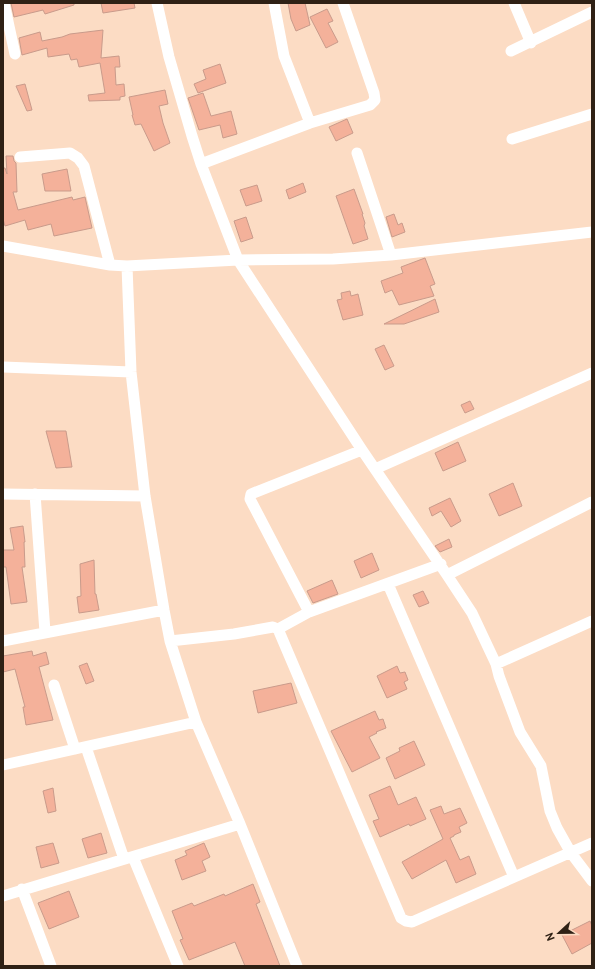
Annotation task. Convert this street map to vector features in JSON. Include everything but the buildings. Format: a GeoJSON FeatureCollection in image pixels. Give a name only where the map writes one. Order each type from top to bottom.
{"type":"FeatureCollection","features":[{"type":"Feature","properties":{"kind":"street"},"geometry":{"type":"LineString","coordinates":[[4,3],[15,54]]}},
{"type":"Feature","properties":{"kind":"street"},"geometry":{"type":"LineString","coordinates":[[157,3],[169,57],[201,164],[238,260],[362,450],[441,564],[472,614],[496,664],[520,732],[541,766],[550,811],[557,828],[571,853],[592,881]]}},
{"type":"Feature","properties":{"kind":"street"},"geometry":{"type":"LineString","coordinates":[[274,3],[284,56],[310,123]]}},
{"type":"Feature","properties":{"kind":"street"},"geometry":{"type":"LineString","coordinates":[[201,164],[310,123],[370,105],[374,100],[374,93],[343,3]]}},
{"type":"Feature","properties":{"kind":"street"},"geometry":{"type":"LineString","coordinates":[[514,3],[531,43]]}},
{"type":"Feature","properties":{"kind":"street"},"geometry":{"type":"LineString","coordinates":[[511,52],[592,12]]}},
{"type":"Feature","properties":{"kind":"street"},"geometry":{"type":"LineString","coordinates":[[512,139],[592,114]]}},
{"type":"Feature","properties":{"kind":"street"},"geometry":{"type":"LineString","coordinates":[[20,157],[70,153],[78,158],[84,166],[110,265]]}},
{"type":"Feature","properties":{"kind":"street"},"geometry":{"type":"LineString","coordinates":[[357,153],[391,255]]}},
{"type":"Feature","properties":{"kind":"street"},"geometry":{"type":"LineString","coordinates":[[3,246],[110,265],[127,266],[238,260],[333,259],[391,255],[592,232]]}},
{"type":"Feature","properties":{"kind":"street"},"geometry":{"type":"LineString","coordinates":[[127,266],[131,372],[145,496],[170,641],[196,722],[240,824],[297,966]]}},
{"type":"Feature","properties":{"kind":"street"},"geometry":{"type":"LineString","coordinates":[[3,367],[131,372]]}},
{"type":"Feature","properties":{"kind":"street"},"geometry":{"type":"LineString","coordinates":[[375,469],[592,373]]}},
{"type":"Feature","properties":{"kind":"street"},"geometry":{"type":"LineString","coordinates":[[309,612],[250,499],[250,494],[362,450]]}},
{"type":"Feature","properties":{"kind":"street"},"geometry":{"type":"LineString","coordinates":[[3,494],[145,496]]}},
{"type":"Feature","properties":{"kind":"street"},"geometry":{"type":"LineString","coordinates":[[35,494],[45,632]]}},
{"type":"Feature","properties":{"kind":"street"},"geometry":{"type":"LineString","coordinates":[[448,575],[592,502]]}},
{"type":"Feature","properties":{"kind":"street"},"geometry":{"type":"LineString","coordinates":[[170,641],[234,634],[273,627],[278,629],[309,612],[441,564]]}},
{"type":"Feature","properties":{"kind":"street"},"geometry":{"type":"LineString","coordinates":[[388,584],[514,878]]}},
{"type":"Feature","properties":{"kind":"street"},"geometry":{"type":"LineString","coordinates":[[3,640],[164,610]]}},
{"type":"Feature","properties":{"kind":"street"},"geometry":{"type":"LineString","coordinates":[[496,664],[592,621]]}},
{"type":"Feature","properties":{"kind":"street"},"geometry":{"type":"LineString","coordinates":[[278,629],[401,918],[412,922],[571,853],[592,842]]}},
{"type":"Feature","properties":{"kind":"street"},"geometry":{"type":"LineString","coordinates":[[54,685],[128,858],[178,966]]}},
{"type":"Feature","properties":{"kind":"street"},"geometry":{"type":"LineString","coordinates":[[3,765],[196,722]]}},
{"type":"Feature","properties":{"kind":"street"},"geometry":{"type":"LineString","coordinates":[[3,884],[4,895],[240,824]]}},
{"type":"Feature","properties":{"kind":"street"},"geometry":{"type":"LineString","coordinates":[[22,889],[52,966]]}}]}
